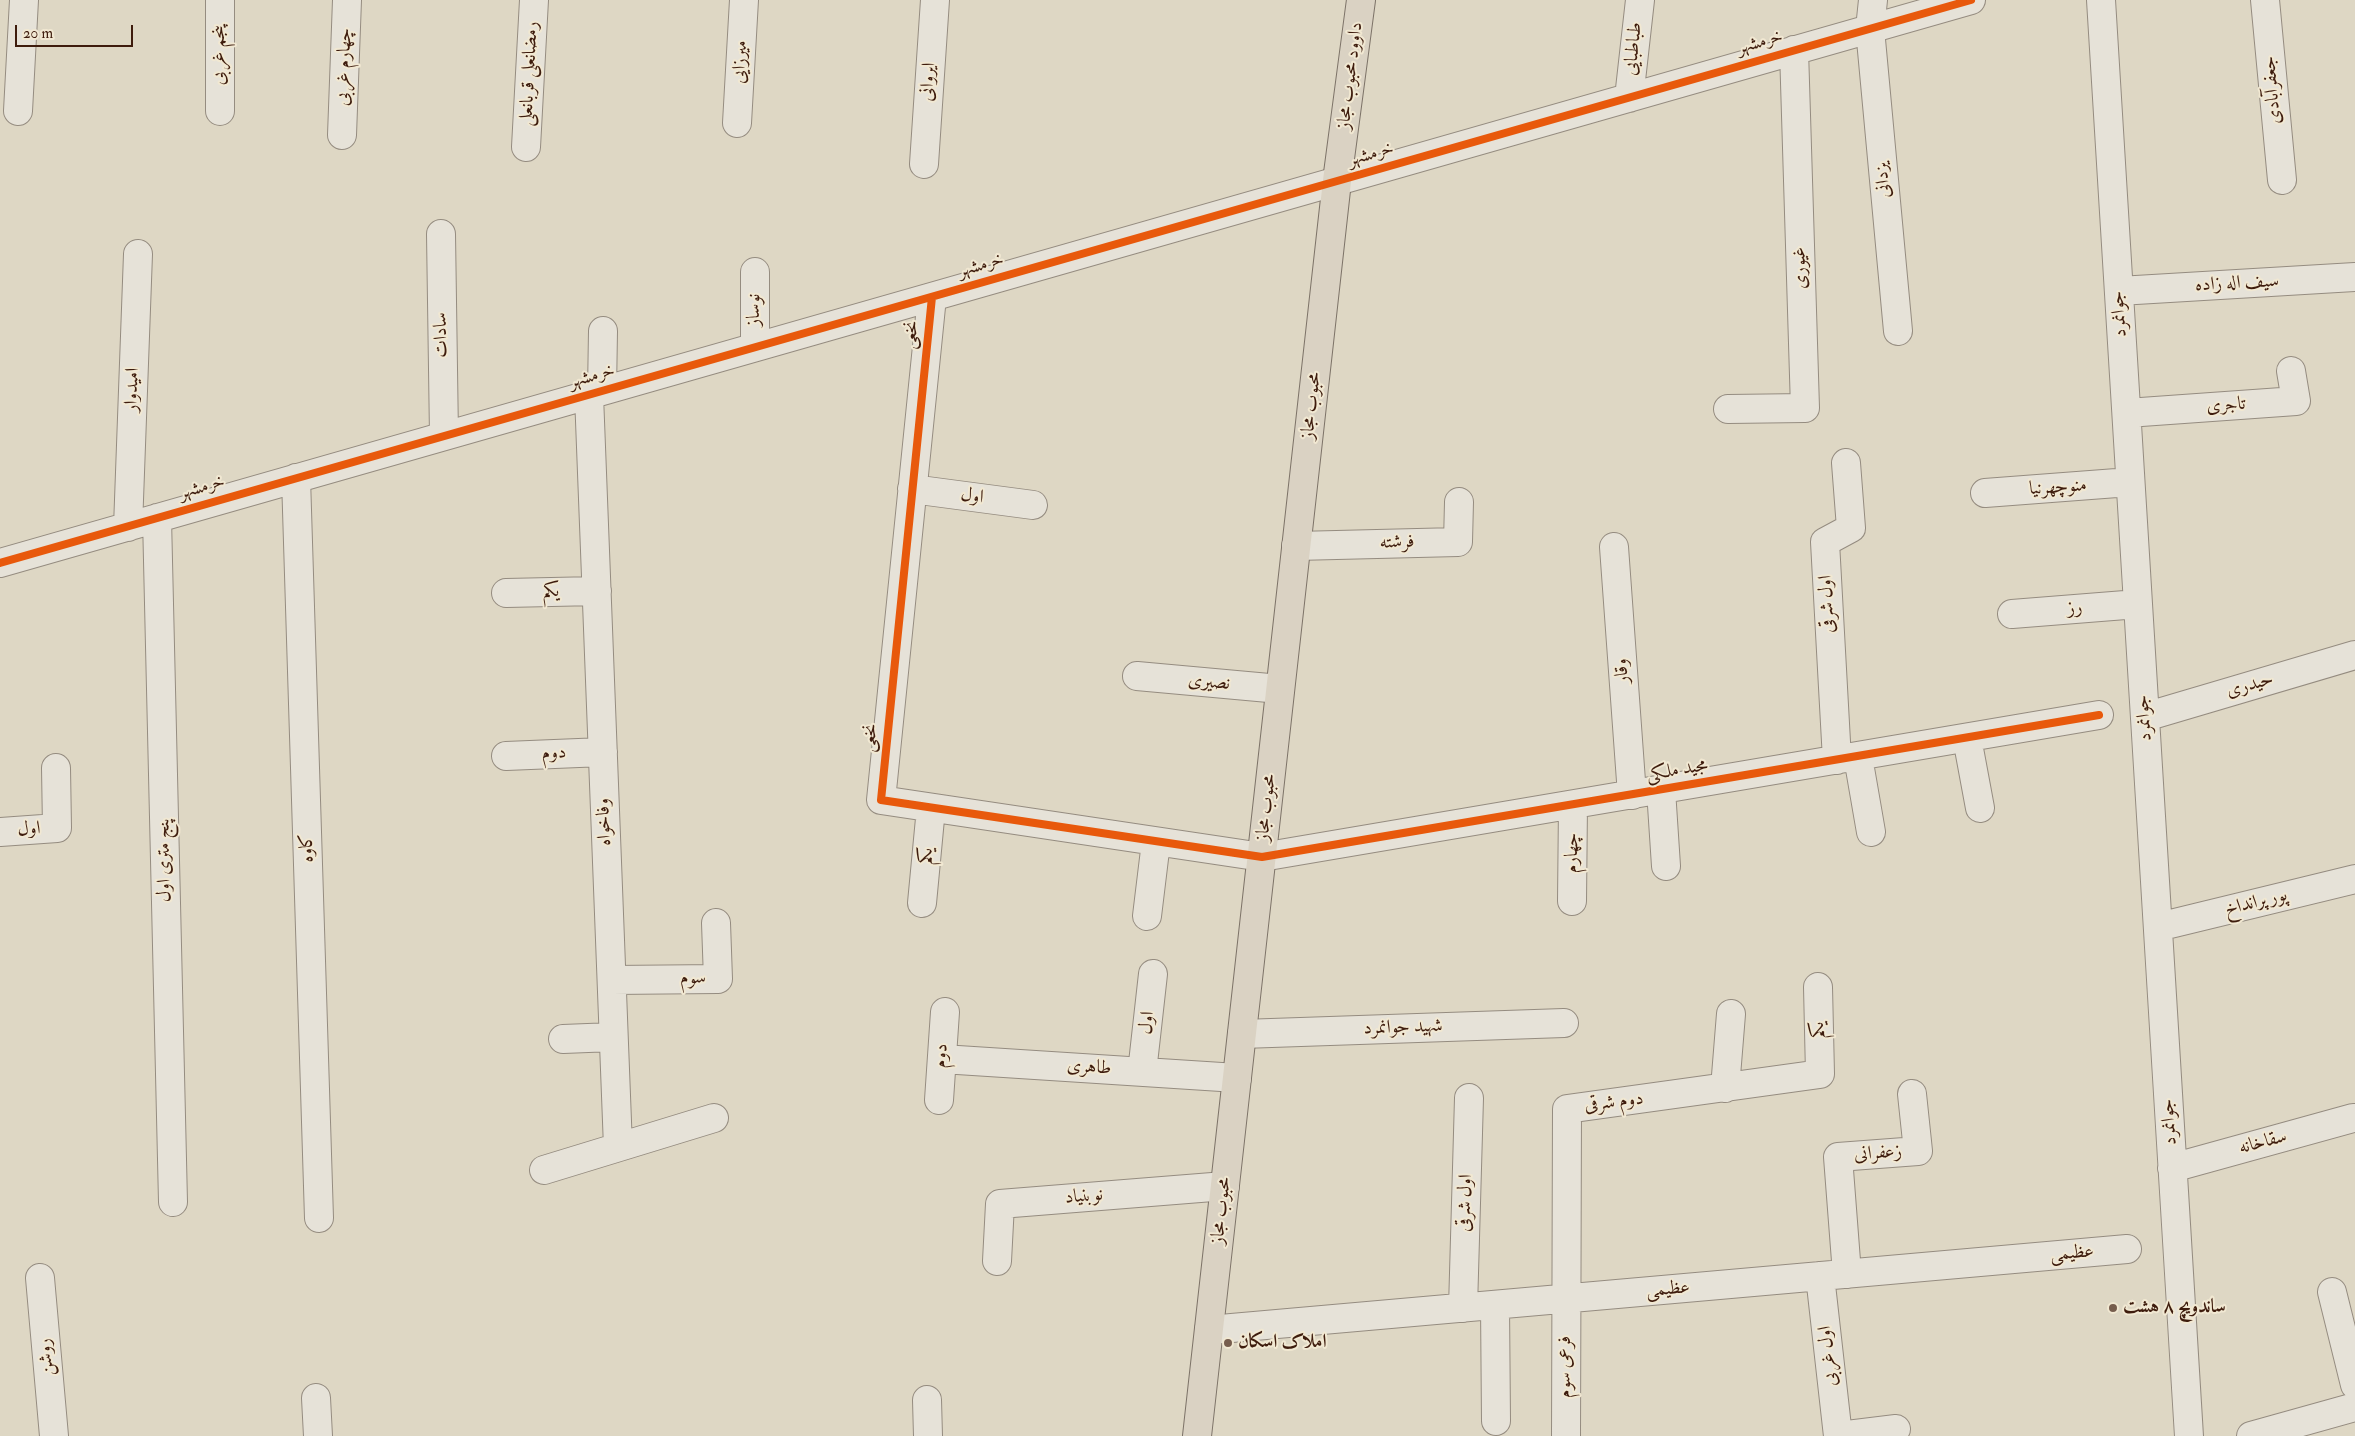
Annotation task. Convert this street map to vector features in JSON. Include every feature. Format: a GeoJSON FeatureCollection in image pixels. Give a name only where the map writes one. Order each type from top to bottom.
{"type":"FeatureCollection","features":[{"type":"Feature","properties":{"kind":"main road","name":"داوود محبوب مجاز"},"geometry":{"type":"LineString","coordinates":[[1338,181],[1361,0]]}},
{"type":"Feature","properties":{"kind":"main road","name":"محبوب مجاز"},"geometry":{"type":"LineString","coordinates":[[1197,1436],[1338,181]]}},
{"type":"Feature","properties":{"kind":"street"},"geometry":{"type":"LineString","coordinates":[[18,111],[24,0]]}},
{"type":"Feature","properties":{"kind":"street","name":"پنجم غربی"},"geometry":{"type":"LineString","coordinates":[[220,0],[220,111]]}},
{"type":"Feature","properties":{"kind":"street","name":"چهارم غربی"},"geometry":{"type":"LineString","coordinates":[[342,135],[347,0]]}},
{"type":"Feature","properties":{"kind":"street","name":"رمضانعلی قربانعلی"},"geometry":{"type":"LineString","coordinates":[[526,147],[534,0]]}},
{"type":"Feature","properties":{"kind":"street","name":"میرزایی"},"geometry":{"type":"LineString","coordinates":[[737,123],[744,0]]}},
{"type":"Feature","properties":{"kind":"street","name":"ایروانی"},"geometry":{"type":"LineString","coordinates":[[924,164],[935,0]]}},
{"type":"Feature","properties":{"kind":"street","name":"طباطبایی"},"geometry":{"type":"LineString","coordinates":[[1629,98],[1640,0]]}},
{"type":"Feature","properties":{"kind":"street","name":"یزدانی"},"geometry":{"type":"LineString","coordinates":[[1873,0],[1870,29],[1898,332]]}},
{"type":"Feature","properties":{"kind":"street","name":"خرمشهر"},"geometry":{"type":"LineString","coordinates":[[0,563],[1972,0]]}},
{"type":"Feature","properties":{"kind":"street","name":"جوانمرد"},"geometry":{"type":"LineString","coordinates":[[2101,0],[2189,1436]]}},
{"type":"Feature","properties":{"kind":"street","name":"جعفرآبادی"},"geometry":{"type":"LineString","coordinates":[[2265,0],[2282,180]]}},
{"type":"Feature","properties":{"kind":"street","name":"غیوری"},"geometry":{"type":"LineString","coordinates":[[1728,409],[1805,408],[1794,50]]}},
{"type":"Feature","properties":{"kind":"street","name":"سادات"},"geometry":{"type":"LineString","coordinates":[[440,234],[444,436]]}},
{"type":"Feature","properties":{"kind":"street","name":"امیدوار"},"geometry":{"type":"LineString","coordinates":[[128,526],[138,254]]}},
{"type":"Feature","properties":{"kind":"street","name":"نوساز"},"geometry":{"type":"LineString","coordinates":[[755,272],[755,347]]}},
{"type":"Feature","properties":{"kind":"street","name":"سیف اله زاده"},"geometry":{"type":"LineString","coordinates":[[2118,291],[2355,277]]}},
{"type":"Feature","properties":{"kind":"street","name":"نخعی"},"geometry":{"type":"LineString","coordinates":[[932,297],[881,800],[1262,858]]}},
{"type":"Feature","properties":{"kind":"street","name":"وفاخواه"},"geometry":{"type":"LineString","coordinates":[[603,331],[595,393],[597,591],[618,1147]]}},
{"type":"Feature","properties":{"kind":"street","name":"تاجری"},"geometry":{"type":"LineString","coordinates":[[2127,413],[2296,401],[2291,371]]}},
{"type":"Feature","properties":{"kind":"street","name":"اول شرقی"},"geometry":{"type":"LineString","coordinates":[[1846,463],[1851,528],[1825,542],[1848,758]]}},
{"type":"Feature","properties":{"kind":"street","name":"کاوه"},"geometry":{"type":"LineString","coordinates":[[296,478],[320,1218]]}},
{"type":"Feature","properties":{"kind":"street","name":"منوچهرنیا"},"geometry":{"type":"LineString","coordinates":[[1985,493],[2130,482]]}},
{"type":"Feature","properties":{"kind":"street","name":"اول"},"geometry":{"type":"LineString","coordinates":[[912,489],[1033,505]]}},
{"type":"Feature","properties":{"kind":"street","name":"فرشته"},"geometry":{"type":"LineString","coordinates":[[1296,546],[1458,542],[1458,502]]}},
{"type":"Feature","properties":{"kind":"street","name":"پنج متری اول"},"geometry":{"type":"LineString","coordinates":[[157,518],[174,1202]]}},
{"type":"Feature","properties":{"kind":"street","name":"وقار"},"geometry":{"type":"LineString","coordinates":[[1614,547],[1632,795]]}},
{"type":"Feature","properties":{"kind":"street","name":"یکم"},"geometry":{"type":"LineString","coordinates":[[506,593],[597,591]]}},
{"type":"Feature","properties":{"kind":"street","name":"رز"},"geometry":{"type":"LineString","coordinates":[[2012,614],[2138,604]]}},
{"type":"Feature","properties":{"kind":"street","name":"حیدری"},"geometry":{"type":"LineString","coordinates":[[2145,717],[2355,655]]}},
{"type":"Feature","properties":{"kind":"street","name":"نصیری"},"geometry":{"type":"LineString","coordinates":[[1137,676],[1280,689]]}},
{"type":"Feature","properties":{"kind":"street","name":"مجید ملکی"},"geometry":{"type":"LineString","coordinates":[[1262,858],[2099,716]]}},
{"type":"Feature","properties":{"kind":"street"},"geometry":{"type":"LineString","coordinates":[[1967,738],[1980,808]]}},
{"type":"Feature","properties":{"kind":"street","name":"دوم"},"geometry":{"type":"LineString","coordinates":[[506,756],[603,752]]}},
{"type":"Feature","properties":{"kind":"street"},"geometry":{"type":"LineString","coordinates":[[1848,758],[1871,832]]}},
{"type":"Feature","properties":{"kind":"street","name":"اول"},"geometry":{"type":"LineString","coordinates":[[0,832],[57,828],[56,768]]}},
{"type":"Feature","properties":{"kind":"street"},"geometry":{"type":"LineString","coordinates":[[1661,790],[1666,866]]}},
{"type":"Feature","properties":{"kind":"street","name":"چهارم"},"geometry":{"type":"LineString","coordinates":[[1572,901],[1573,805]]}},
{"type":"Feature","properties":{"kind":"street","name":"یکم"},"geometry":{"type":"LineString","coordinates":[[922,903],[931,808]]}},
{"type":"Feature","properties":{"kind":"street"},"geometry":{"type":"LineString","coordinates":[[1147,916],[1156,842]]}},
{"type":"Feature","properties":{"kind":"street","name":"پور پرانداخ"},"geometry":{"type":"LineString","coordinates":[[2158,928],[2355,879]]}},
{"type":"Feature","properties":{"kind":"street","name":"سوم"},"geometry":{"type":"LineString","coordinates":[[612,980],[718,979],[716,923]]}},
{"type":"Feature","properties":{"kind":"street","name":"اول"},"geometry":{"type":"LineString","coordinates":[[1142,1072],[1153,974]]}},
{"type":"Feature","properties":{"kind":"street","name":"یکم"},"geometry":{"type":"LineString","coordinates":[[1818,987],[1820,1074]]}},
{"type":"Feature","properties":{"kind":"street","name":"دوم"},"geometry":{"type":"LineString","coordinates":[[939,1100],[946,1012]]}},
{"type":"Feature","properties":{"kind":"street"},"geometry":{"type":"LineString","coordinates":[[1725,1088],[1731,1014]]}},
{"type":"Feature","properties":{"kind":"street","name":"شهید جوانمرد"},"geometry":{"type":"LineString","coordinates":[[1242,1034],[1564,1023]]}},
{"type":"Feature","properties":{"kind":"street"},"geometry":{"type":"LineString","coordinates":[[563,1039],[613,1037]]}},
{"type":"Feature","properties":{"kind":"street","name":"طاهری"},"geometry":{"type":"LineString","coordinates":[[942,1059],[1237,1078]]}},
{"type":"Feature","properties":{"kind":"street","name":"دوم شرقی"},"geometry":{"type":"LineString","coordinates":[[1566,1299],[1567,1109],[1820,1074]]}},
{"type":"Feature","properties":{"kind":"street","name":"زعفرانی"},"geometry":{"type":"LineString","coordinates":[[1847,1274],[1838,1157],[1918,1151],[1912,1094]]}},
{"type":"Feature","properties":{"kind":"street","name":"اول شرقی"},"geometry":{"type":"LineString","coordinates":[[1463,1308],[1469,1098]]}},
{"type":"Feature","properties":{"kind":"street"},"geometry":{"type":"LineString","coordinates":[[544,1170],[714,1118]]}},
{"type":"Feature","properties":{"kind":"street","name":"سقاخانه"},"geometry":{"type":"LineString","coordinates":[[2172,1168],[2353,1118]]}},
{"type":"Feature","properties":{"kind":"street","name":"نوبنیاد"},"geometry":{"type":"LineString","coordinates":[[997,1261],[1000,1204],[1225,1186]]}},
{"type":"Feature","properties":{"kind":"street","name":"عظیمی"},"geometry":{"type":"LineString","coordinates":[[1209,1330],[2127,1249]]}},
{"type":"Feature","properties":{"kind":"street","name":"اول غربی"},"geometry":{"type":"LineString","coordinates":[[1820,1276],[1838,1436],[1896,1429]]}},
{"type":"Feature","properties":{"kind":"street","name":"روشن"},"geometry":{"type":"LineString","coordinates":[[40,1278],[54,1436]]}},
{"type":"Feature","properties":{"kind":"street"},"geometry":{"type":"LineString","coordinates":[[2332,1292],[2355,1385]]}},
{"type":"Feature","properties":{"kind":"street","name":"فرعی سوم"},"geometry":{"type":"LineString","coordinates":[[1566,1299],[1566,1436]]}},
{"type":"Feature","properties":{"kind":"street"},"geometry":{"type":"LineString","coordinates":[[1496,1305],[1496,1421]]}},
{"type":"Feature","properties":{"kind":"street"},"geometry":{"type":"LineString","coordinates":[[316,1398],[318,1436]]}},
{"type":"Feature","properties":{"kind":"street"},"geometry":{"type":"LineString","coordinates":[[927,1400],[928,1436]]}},
{"type":"Feature","properties":{"kind":"street"},"geometry":{"type":"LineString","coordinates":[[2251,1436],[2355,1407]]}},
{"type":"Feature","properties":{"kind":"cycle path"},"geometry":{"type":"LineString","coordinates":[[0,563],[1971,0]]}},
{"type":"Feature","properties":{"kind":"cycle path"},"geometry":{"type":"LineString","coordinates":[[932,297],[881,800],[1262,857],[2099,715]]}},
{"type":"Feature","properties":{"kind":"place","name":"ساندویچ ۸ هشت"},"geometry":{"type":"Point","coordinates":[2113,1308]}},
{"type":"Feature","properties":{"kind":"place","name":"املاک اسکان"},"geometry":{"type":"Point","coordinates":[1228,1343]}}]}
